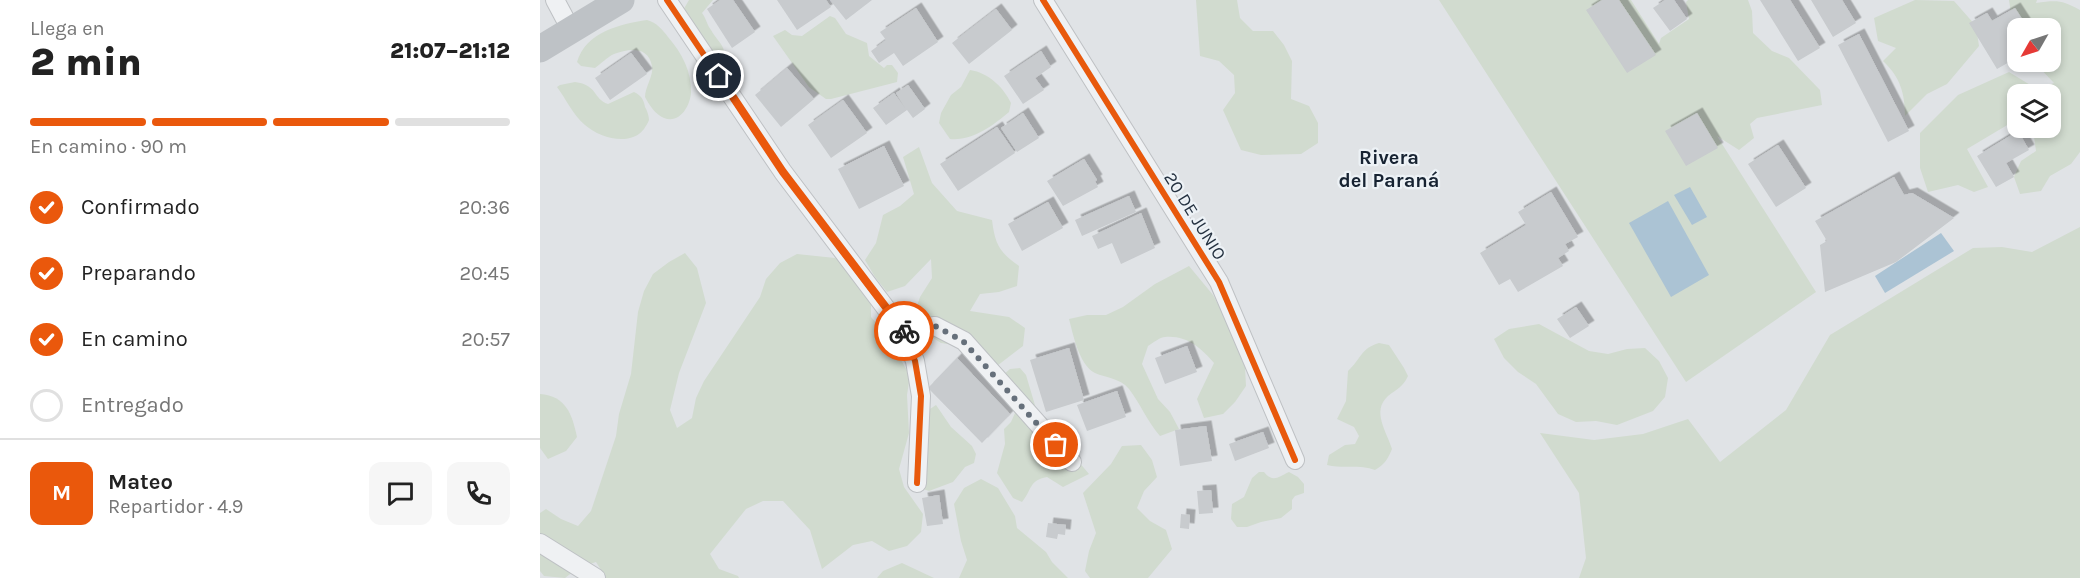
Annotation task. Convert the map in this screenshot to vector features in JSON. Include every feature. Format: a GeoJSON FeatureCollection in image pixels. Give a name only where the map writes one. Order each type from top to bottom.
{"type":"FeatureCollection","features":[{"type":"Feature","properties":{"kind":"main road"},"geometry":{"type":"LineString","coordinates":[[540,49],[621,0]]}},
{"type":"Feature","properties":{"kind":"street"},"geometry":{"type":"LineString","coordinates":[[555,0],[572,30]]}},
{"type":"Feature","properties":{"kind":"street"},"geometry":{"type":"LineString","coordinates":[[668,0],[783,172],[903,332],[915,361],[921,396],[918,483]]}},
{"type":"Feature","properties":{"kind":"street","name":"20 DE JUNIO"},"geometry":{"type":"LineString","coordinates":[[1043,0],[1219,282],[1295,460]]}},
{"type":"Feature","properties":{"kind":"street"},"geometry":{"type":"LineString","coordinates":[[903,332],[935,326],[963,341],[1072,462]]}},
{"type":"Feature","properties":{"kind":"street"},"geometry":{"type":"LineString","coordinates":[[540,543],[597,578]]}},
{"type":"Feature","properties":{"kind":"shaded area"},"geometry":{"type":"Polygon","coordinates":[[[689,0],[713,0],[702,13],[724,49],[723,64],[715,69],[682,12],[689,0]]]}},
{"type":"Feature","properties":{"kind":"shaded area"},"geometry":{"type":"Polygon","coordinates":[[[1196,0],[1237,0],[1240,18],[1253,31],[1273,31],[1284,45],[1292,61],[1291,99],[1309,106],[1318,123],[1318,143],[1301,154],[1261,155],[1241,150],[1223,110],[1235,93],[1234,75],[1219,61],[1200,56],[1196,0]]]}},
{"type":"Feature","properties":{"kind":"shaded area"},"geometry":{"type":"Polygon","coordinates":[[[1439,0],[1631,0],[1659,44],[1661,38],[1689,19],[1686,2],[1688,0],[1748,0],[1752,11],[1753,33],[1772,51],[1789,58],[1820,90],[1822,105],[1757,118],[1750,124],[1754,138],[1739,150],[1717,136],[1816,292],[1686,382],[1439,0]]]}},
{"type":"Feature","properties":{"kind":"shaded area"},"geometry":{"type":"Polygon","coordinates":[[[1915,0],[1954,1],[1976,26],[1979,46],[1947,84],[1927,94],[1905,116],[1900,86],[1894,73],[1883,61],[1896,48],[1878,41],[1874,18],[1915,0]]]}},
{"type":"Feature","properties":{"kind":"shaded area"},"geometry":{"type":"Polygon","coordinates":[[[2009,0],[2037,0],[2036,3],[2059,2],[2080,10],[2080,152],[2071,164],[2050,176],[2041,191],[2020,194],[2014,177],[2021,161],[2036,151],[2034,138],[2061,138],[2061,84],[2051,84],[2054,83],[2044,72],[2061,72],[2061,18],[2013,18],[2009,0]]]}},
{"type":"Feature","properties":{"kind":"shaded area"},"geometry":{"type":"Polygon","coordinates":[[[830,16],[835,18],[846,34],[867,43],[869,56],[884,68],[892,65],[898,73],[897,82],[831,99],[826,99],[809,87],[773,36],[785,30],[792,35],[802,36],[830,16]]]}},
{"type":"Feature","properties":{"kind":"shaded area"},"geometry":{"type":"Polygon","coordinates":[[[647,20],[664,31],[678,50],[688,70],[691,85],[690,98],[683,113],[675,118],[664,118],[658,115],[645,97],[652,66],[650,59],[642,52],[631,50],[614,54],[595,68],[581,66],[577,62],[588,43],[605,31],[647,20]]]}},
{"type":"Feature","properties":{"kind":"shaded area"},"geometry":{"type":"Polygon","coordinates":[[[970,70],[983,74],[1000,86],[1011,103],[1009,112],[974,135],[967,138],[950,139],[939,123],[941,113],[951,95],[961,87],[970,70]]]}},
{"type":"Feature","properties":{"kind":"shaded area"},"geometry":{"type":"Polygon","coordinates":[[[2009,72],[2029,84],[2007,84],[2007,125],[1967,149],[1988,187],[1974,192],[1958,185],[1928,192],[1920,168],[1920,133],[1958,95],[2009,72]]]}},
{"type":"Feature","properties":{"kind":"shaded area"},"geometry":{"type":"Polygon","coordinates":[[[575,82],[588,86],[603,102],[608,104],[634,92],[639,95],[649,117],[644,129],[638,135],[623,139],[607,137],[591,130],[577,117],[557,87],[575,82]]]}},
{"type":"Feature","properties":{"kind":"shaded area"},"geometry":{"type":"Polygon","coordinates":[[[919,147],[932,183],[957,211],[992,220],[999,247],[1019,266],[1017,286],[999,292],[980,294],[970,311],[1009,317],[1025,328],[1023,346],[993,369],[960,346],[941,343],[924,332],[914,315],[920,297],[932,278],[931,259],[905,286],[887,292],[865,260],[876,243],[883,215],[900,206],[914,194],[903,157],[919,147]]]}},
{"type":"Feature","properties":{"kind":"shaded area"},"geometry":{"type":"Polygon","coordinates":[[[2080,227],[2080,578],[1579,578],[1586,558],[1579,493],[1540,433],[1594,440],[1643,434],[1688,419],[1720,462],[1786,410],[1830,335],[1973,248],[2002,247],[2032,252],[2080,227]]]}},
{"type":"Feature","properties":{"kind":"shaded area"},"geometry":{"type":"Polygon","coordinates":[[[685,253],[697,268],[706,303],[679,373],[670,410],[677,428],[692,418],[696,398],[704,381],[760,297],[766,279],[780,263],[797,254],[835,258],[854,269],[871,297],[871,317],[884,332],[884,351],[901,360],[910,376],[907,395],[909,433],[899,469],[904,487],[923,514],[921,532],[907,546],[889,551],[872,541],[853,545],[822,569],[810,530],[783,501],[763,501],[746,509],[710,554],[719,569],[739,578],[606,578],[596,562],[578,568],[565,578],[544,576],[540,571],[540,513],[546,509],[578,526],[591,511],[616,436],[619,414],[631,374],[638,312],[644,291],[653,274],[685,253]]]}},
{"type":"Feature","properties":{"kind":"shaded area"},"geometry":{"type":"Polygon","coordinates":[[[1189,266],[1213,295],[1222,312],[1245,367],[1246,386],[1223,414],[1204,418],[1197,399],[1214,363],[1204,352],[1187,340],[1173,337],[1159,339],[1148,346],[1142,364],[1158,399],[1170,412],[1179,429],[1160,436],[1125,385],[1089,369],[1078,349],[1069,319],[1087,315],[1106,315],[1189,266]]]}},
{"type":"Feature","properties":{"kind":"shaded area"},"geometry":{"type":"Polygon","coordinates":[[[1539,324],[1589,351],[1608,354],[1627,349],[1645,348],[1659,361],[1668,378],[1665,397],[1653,411],[1617,425],[1596,421],[1576,422],[1558,414],[1536,384],[1518,372],[1504,358],[1494,339],[1509,329],[1539,324]]]}},
{"type":"Feature","properties":{"kind":"shaded area"},"geometry":{"type":"Polygon","coordinates":[[[1379,343],[1389,345],[1408,376],[1402,385],[1388,396],[1381,408],[1380,415],[1392,449],[1383,464],[1375,470],[1327,465],[1329,455],[1345,445],[1355,444],[1359,436],[1354,427],[1337,419],[1346,401],[1348,371],[1368,348],[1379,343]]]}},
{"type":"Feature","properties":{"kind":"shaded area"},"geometry":{"type":"Polygon","coordinates":[[[1020,368],[1026,375],[1037,412],[1089,474],[1063,487],[1047,477],[1041,478],[1034,483],[1022,502],[1013,498],[997,473],[1005,444],[1004,429],[1011,422],[1015,413],[1003,375],[1010,369],[1020,368]]]}},
{"type":"Feature","properties":{"kind":"shaded area"},"geometry":{"type":"Polygon","coordinates":[[[540,394],[549,395],[562,402],[573,421],[577,437],[566,451],[548,459],[540,448],[540,394]]]}},
{"type":"Feature","properties":{"kind":"shaded area"},"geometry":{"type":"Polygon","coordinates":[[[936,405],[951,427],[972,446],[976,454],[974,463],[965,467],[953,482],[929,491],[923,489],[927,411],[936,405]]]}},
{"type":"Feature","properties":{"kind":"shaded area"},"geometry":{"type":"Polygon","coordinates":[[[1141,445],[1152,460],[1157,477],[1144,491],[1137,508],[1150,521],[1166,530],[1172,549],[1148,578],[1090,578],[1085,571],[1096,533],[1083,493],[1111,464],[1122,446],[1141,445]]]}},
{"type":"Feature","properties":{"kind":"shaded area"},"geometry":{"type":"Polygon","coordinates":[[[1259,472],[1264,472],[1273,478],[1289,472],[1304,484],[1304,493],[1295,496],[1292,500],[1292,509],[1281,518],[1247,527],[1237,527],[1231,519],[1232,504],[1244,497],[1252,478],[1259,472]]]}},
{"type":"Feature","properties":{"kind":"shaded area"},"geometry":{"type":"Polygon","coordinates":[[[981,479],[998,488],[1015,516],[1017,528],[1046,552],[1052,562],[1068,578],[959,578],[967,560],[954,504],[964,488],[981,479]]]}},
{"type":"Feature","properties":{"kind":"shaded area"},"geometry":{"type":"Polygon","coordinates":[[[902,563],[934,578],[877,578],[883,571],[902,563]]]}},
{"type":"Feature","properties":{"kind":"water"},"geometry":{"type":"Polygon","coordinates":[[[1690,187],[1707,217],[1692,225],[1674,195],[1690,187]]]}},
{"type":"Feature","properties":{"kind":"water"},"geometry":{"type":"Polygon","coordinates":[[[1668,201],[1709,275],[1671,297],[1629,223],[1668,201]]]}},
{"type":"Feature","properties":{"kind":"water"},"geometry":{"type":"Polygon","coordinates":[[[1941,233],[1954,251],[1885,293],[1875,276],[1941,233]]]}},
{"type":"Feature","properties":{"kind":"building"},"geometry":{"type":"Polygon","coordinates":[[[720,0],[733,0],[755,32],[732,48],[707,9],[720,0]]]}},
{"type":"Feature","properties":{"kind":"building"},"geometry":{"type":"Polygon","coordinates":[[[777,0],[826,0],[831,7],[797,30],[777,0]]]}},
{"type":"Feature","properties":{"kind":"building"},"geometry":{"type":"Polygon","coordinates":[[[830,0],[872,0],[846,20],[830,0]]]}},
{"type":"Feature","properties":{"kind":"building"},"geometry":{"type":"Polygon","coordinates":[[[1602,0],[1619,0],[1656,55],[1627,73],[1586,10],[1602,0]]]}},
{"type":"Feature","properties":{"kind":"building"},"geometry":{"type":"Polygon","coordinates":[[[1665,0],[1674,0],[1687,19],[1670,31],[1653,8],[1665,0]]]}},
{"type":"Feature","properties":{"kind":"building"},"geometry":{"type":"Polygon","coordinates":[[[1760,0],[1790,0],[1820,48],[1798,61],[1760,0]]]}},
{"type":"Feature","properties":{"kind":"building"},"geometry":{"type":"Polygon","coordinates":[[[1811,0],[1842,0],[1856,23],[1833,37],[1811,0]]]}},
{"type":"Feature","properties":{"kind":"building"},"geometry":{"type":"Polygon","coordinates":[[[916,8],[938,42],[903,66],[894,53],[879,63],[871,51],[886,40],[880,32],[916,8]]]}},
{"type":"Feature","properties":{"kind":"building"},"geometry":{"type":"Polygon","coordinates":[[[2015,8],[2022,18],[2007,18],[2007,63],[1997,69],[1969,23],[1987,13],[1992,21],[2015,8]]]}},
{"type":"Feature","properties":{"kind":"building"},"geometry":{"type":"Polygon","coordinates":[[[996,9],[1012,30],[969,64],[952,43],[996,9]]]}},
{"type":"Feature","properties":{"kind":"building"},"geometry":{"type":"Polygon","coordinates":[[[1859,34],[1909,131],[1888,142],[1838,45],[1859,34]]]}},
{"type":"Feature","properties":{"kind":"building"},"geometry":{"type":"Polygon","coordinates":[[[1041,51],[1051,67],[1035,78],[1044,90],[1023,104],[1004,76],[1041,51]]]}},
{"type":"Feature","properties":{"kind":"building"},"geometry":{"type":"Polygon","coordinates":[[[631,53],[647,74],[610,100],[595,78],[631,53]]]}},
{"type":"Feature","properties":{"kind":"building"},"geometry":{"type":"Polygon","coordinates":[[[787,68],[814,99],[781,127],[755,95],[787,68]]]}},
{"type":"Feature","properties":{"kind":"building"},"geometry":{"type":"Polygon","coordinates":[[[908,85],[925,109],[913,118],[907,110],[886,125],[873,108],[894,93],[905,108],[896,93],[908,85]]]}},
{"type":"Feature","properties":{"kind":"building"},"geometry":{"type":"Polygon","coordinates":[[[843,100],[867,133],[831,158],[808,125],[843,100]]]}},
{"type":"Feature","properties":{"kind":"building"},"geometry":{"type":"Polygon","coordinates":[[[1023,113],[1039,138],[1017,152],[1001,128],[1023,113]]]}},
{"type":"Feature","properties":{"kind":"building"},"geometry":{"type":"Polygon","coordinates":[[[1697,113],[1718,148],[1686,166],[1665,131],[1697,113]]]}},
{"type":"Feature","properties":{"kind":"building"},"geometry":{"type":"Polygon","coordinates":[[[997,127],[1015,153],[958,191],[940,164],[997,127]]]}},
{"type":"Feature","properties":{"kind":"building"},"geometry":{"type":"Polygon","coordinates":[[[2007,138],[2022,138],[2029,150],[2006,163],[2014,177],[1996,187],[1977,156],[2007,138]]]}},
{"type":"Feature","properties":{"kind":"building"},"geometry":{"type":"Polygon","coordinates":[[[1778,145],[1806,188],[1776,207],[1748,164],[1778,145]]]}},
{"type":"Feature","properties":{"kind":"building"},"geometry":{"type":"Polygon","coordinates":[[[884,146],[904,186],[859,209],[838,169],[884,146]]]}},
{"type":"Feature","properties":{"kind":"building"},"geometry":{"type":"Polygon","coordinates":[[[1084,159],[1097,180],[1095,181],[1098,187],[1063,206],[1047,181],[1084,159]]]}},
{"type":"Feature","properties":{"kind":"building"},"geometry":{"type":"Polygon","coordinates":[[[1894,177],[1904,195],[1912,193],[1954,218],[1896,262],[1825,292],[1820,245],[1827,241],[1815,221],[1894,177]]]}},
{"type":"Feature","properties":{"kind":"building"},"geometry":{"type":"Polygon","coordinates":[[[1551,192],[1578,237],[1565,244],[1569,251],[1558,258],[1563,266],[1518,292],[1510,279],[1499,285],[1480,253],[1526,225],[1518,212],[1551,192]]]}},
{"type":"Feature","properties":{"kind":"building"},"geometry":{"type":"Polygon","coordinates":[[[1129,196],[1136,212],[1082,236],[1075,220],[1129,196]]]}},
{"type":"Feature","properties":{"kind":"building"},"geometry":{"type":"Polygon","coordinates":[[[1048,202],[1063,228],[1022,251],[1008,224],[1048,202]]]}},
{"type":"Feature","properties":{"kind":"building"},"geometry":{"type":"Polygon","coordinates":[[[1141,213],[1155,248],[1121,264],[1112,243],[1098,249],[1092,236],[1141,213]]]}},
{"type":"Feature","properties":{"kind":"building"},"geometry":{"type":"Polygon","coordinates":[[[1576,307],[1589,326],[1570,338],[1557,319],[1576,307]]]}},
{"type":"Feature","properties":{"kind":"building"},"geometry":{"type":"Polygon","coordinates":[[[1187,346],[1197,372],[1165,384],[1155,358],[1187,346]]]}},
{"type":"Feature","properties":{"kind":"building"},"geometry":{"type":"Polygon","coordinates":[[[1069,348],[1084,400],[1046,412],[1030,360],[1069,348]]]}},
{"type":"Feature","properties":{"kind":"building"},"geometry":{"type":"Polygon","coordinates":[[[957,358],[1010,414],[982,443],[928,388],[957,358]]]}},
{"type":"Feature","properties":{"kind":"building"},"geometry":{"type":"Polygon","coordinates":[[[1117,391],[1126,417],[1087,431],[1077,405],[1117,391]]]}},
{"type":"Feature","properties":{"kind":"building"},"geometry":{"type":"Polygon","coordinates":[[[1206,426],[1212,461],[1180,466],[1175,430],[1206,426]]]}},
{"type":"Feature","properties":{"kind":"building"},"geometry":{"type":"Polygon","coordinates":[[[1263,432],[1269,448],[1235,461],[1229,444],[1263,432]]]}},
{"type":"Feature","properties":{"kind":"building"},"geometry":{"type":"Polygon","coordinates":[[[1211,490],[1213,513],[1199,514],[1197,491],[1211,490]]]}},
{"type":"Feature","properties":{"kind":"building"},"geometry":{"type":"Polygon","coordinates":[[[939,495],[943,524],[927,526],[922,498],[939,495]]]}},
{"type":"Feature","properties":{"kind":"building"},"geometry":{"type":"Polygon","coordinates":[[[1181,514],[1190,515],[1189,529],[1180,528],[1181,514]]]}},
{"type":"Feature","properties":{"kind":"building"},"geometry":{"type":"Polygon","coordinates":[[[1048,523],[1066,525],[1065,535],[1058,534],[1057,539],[1046,537],[1048,523]]]}},
{"type":"Feature","properties":{"kind":"cycle path"},"geometry":{"type":"LineString","coordinates":[[667,0],[783,172],[903,331],[915,361],[921,396],[917,483]]}},
{"type":"Feature","properties":{"kind":"cycle path"},"geometry":{"type":"LineString","coordinates":[[1043,0],[1219,282],[1295,460]]}},
{"type":"Feature","properties":{"kind":"way so far"},"geometry":{"type":"LineString","coordinates":[[904,331],[935,326],[963,341],[1056,445]]}},
{"type":"Feature","properties":{"kind":"district","name":"Rivera del Paraná"},"geometry":{"type":"Point","coordinates":[1389,168]}},
{"type":"Feature","properties":{"kind":"route"},"geometry":{"type":"LineString","coordinates":[[719,76],[783,172],[904,331]]}}]}
